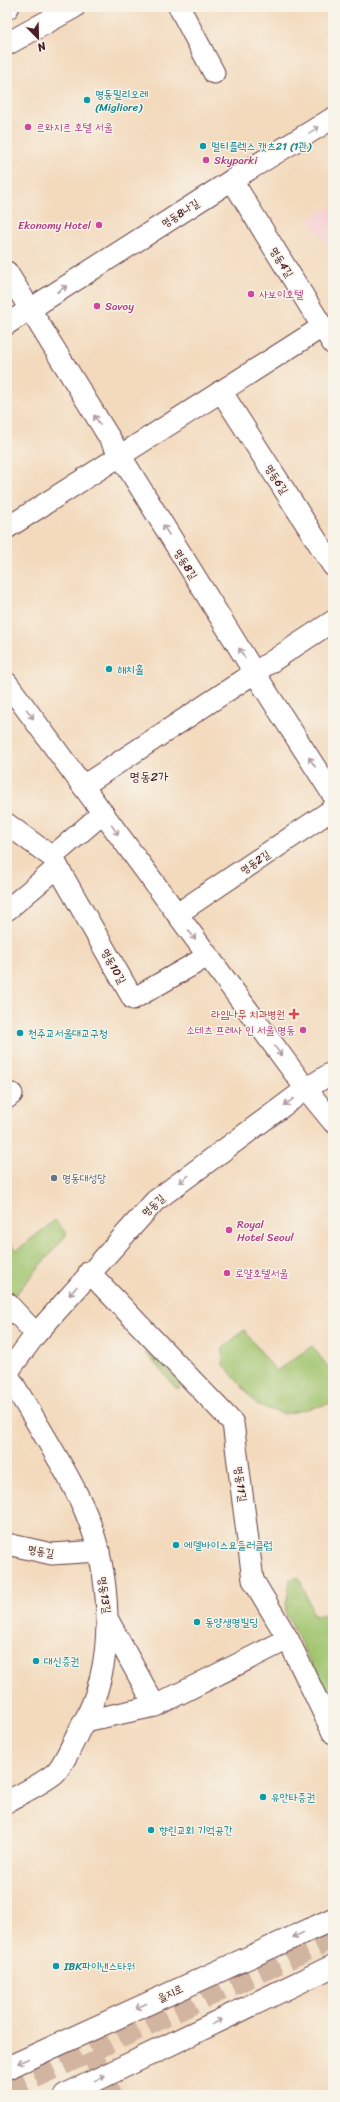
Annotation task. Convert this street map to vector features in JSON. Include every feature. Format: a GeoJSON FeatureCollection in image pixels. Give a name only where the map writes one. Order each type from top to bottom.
{"type":"FeatureCollection","features":[{"type":"Feature","properties":{"kind":"main road"},"geometry":{"type":"LineString","coordinates":[[7,44],[74,7]]}},
{"type":"Feature","properties":{"kind":"main road","name":"을지로"},"geometry":{"type":"LineString","coordinates":[[7,2068],[333,1919]]}},
{"type":"Feature","properties":{"kind":"main road"},"geometry":{"type":"LineString","coordinates":[[65,2095],[333,1966]]}},
{"type":"Feature","properties":{"kind":"street"},"geometry":{"type":"LineString","coordinates":[[179,7],[214,73]]}},
{"type":"Feature","properties":{"kind":"street","name":"명동8나길"},"geometry":{"type":"LineString","coordinates":[[7,324],[232,180],[333,118]]}},
{"type":"Feature","properties":{"kind":"street","name":"명동4길"},"geometry":{"type":"LineString","coordinates":[[232,180],[328,335]]}},
{"type":"Feature","properties":{"kind":"street","name":"명동8길"},"geometry":{"type":"LineString","coordinates":[[7,272],[119,456],[333,795]]}},
{"type":"Feature","properties":{"kind":"street"},"geometry":{"type":"LineString","coordinates":[[7,528],[221,391],[328,335]]}},
{"type":"Feature","properties":{"kind":"street","name":"명동6길"},"geometry":{"type":"LineString","coordinates":[[221,391],[333,566]]}},
{"type":"Feature","properties":{"kind":"street"},"geometry":{"type":"LineString","coordinates":[[83,786],[333,621]]}},
{"type":"Feature","properties":{"kind":"street"},"geometry":{"type":"LineString","coordinates":[[7,683],[306,1089],[333,1122]]}},
{"type":"Feature","properties":{"kind":"street","name":"명동2길"},"geometry":{"type":"LineString","coordinates":[[177,914],[333,810]]}},
{"type":"Feature","properties":{"kind":"street"},"geometry":{"type":"LineString","coordinates":[[7,910],[103,814]]}},
{"type":"Feature","properties":{"kind":"street","name":"명동10길"},"geometry":{"type":"LineString","coordinates":[[7,824],[55,862],[133,1000],[208,956]]}},
{"type":"Feature","properties":{"kind":"street","name":"명동길"},"geometry":{"type":"LineString","coordinates":[[7,1373],[36,1334],[89,1272],[155,1201],[306,1089],[333,1072]]}},
{"type":"Feature","properties":{"kind":"street","name":"명동11길"},"geometry":{"type":"LineString","coordinates":[[89,1272],[233,1423],[253,1580],[288,1639],[333,1733]]}},
{"type":"Feature","properties":{"kind":"street"},"geometry":{"type":"LineString","coordinates":[[7,1303],[36,1334]]}},
{"type":"Feature","properties":{"kind":"street","name":"명동13길"},"geometry":{"type":"LineString","coordinates":[[7,1373],[77,1495],[99,1551],[108,1620],[102,1673],[96,1697],[85,1720],[55,1774],[7,1802]]}},
{"type":"Feature","properties":{"kind":"street","name":"명동길"},"geometry":{"type":"LineString","coordinates":[[7,1544],[52,1554],[99,1551]]}},
{"type":"Feature","properties":{"kind":"street"},"geometry":{"type":"LineString","coordinates":[[108,1620],[155,1706]]}},
{"type":"Feature","properties":{"kind":"street"},"geometry":{"type":"LineString","coordinates":[[85,1720],[155,1706],[288,1639]]}},
{"type":"Feature","properties":{"kind":"shaded area"},"geometry":{"type":"Polygon","coordinates":[[[333,206],[333,253],[308,218],[333,206]]]}},
{"type":"Feature","properties":{"kind":"green space"},"geometry":{"type":"Polygon","coordinates":[[[55,1220],[67,1234],[12,1299],[7,1294],[7,1239],[17,1250],[55,1220]]]}},
{"type":"Feature","properties":{"kind":"green space"},"geometry":{"type":"Polygon","coordinates":[[[244,1330],[276,1371],[312,1346],[333,1373],[333,1403],[285,1414],[258,1406],[223,1364],[223,1348],[244,1330]]]}},
{"type":"Feature","properties":{"kind":"green space"},"geometry":{"type":"Polygon","coordinates":[[[148,1351],[177,1379],[181,1387],[177,1389],[145,1352],[148,1351]]]}},
{"type":"Feature","properties":{"kind":"green space"},"geometry":{"type":"Polygon","coordinates":[[[299,1577],[314,1616],[333,1613],[333,1707],[285,1612],[290,1579],[299,1577]]]}},
{"type":"Feature","properties":{"kind":"tunnel"},"geometry":{"type":"LineString","coordinates":[[7,2091],[333,1938]]}},
{"type":"Feature","properties":{"kind":"tunnel"},"geometry":{"type":"LineString","coordinates":[[91,2052],[111,2095]]}},
{"type":"Feature","properties":{"kind":"place","name":"명동밀리오레 (Migliore)"},"geometry":{"type":"Point","coordinates":[87,100]}},
{"type":"Feature","properties":{"kind":"place","name":"르와지르 호텔 서울"},"geometry":{"type":"Point","coordinates":[28,127]}},
{"type":"Feature","properties":{"kind":"place","name":"멀티플렉스 캣츠21 (1관)"},"geometry":{"type":"Point","coordinates":[203,146]}},
{"type":"Feature","properties":{"kind":"place","name":"Skyparki"},"geometry":{"type":"Point","coordinates":[206,160]}},
{"type":"Feature","properties":{"kind":"place","name":"Ekonomy Hotel"},"geometry":{"type":"Point","coordinates":[99,225]}},
{"type":"Feature","properties":{"kind":"place","name":"사보이호텔"},"geometry":{"type":"Point","coordinates":[251,294]}},
{"type":"Feature","properties":{"kind":"place","name":"Savoy"},"geometry":{"type":"Point","coordinates":[97,306]}},
{"type":"Feature","properties":{"kind":"place","name":"해치홀"},"geometry":{"type":"Point","coordinates":[109,669]}},
{"type":"Feature","properties":{"kind":"place","name":"라임나무 치과병원"},"geometry":{"type":"Point","coordinates":[294,1014]}},
{"type":"Feature","properties":{"kind":"place","name":"소테츠 프레사 인 서울 명동"},"geometry":{"type":"Point","coordinates":[303,1030]}},
{"type":"Feature","properties":{"kind":"place","name":"천주교서울대교구청"},"geometry":{"type":"Point","coordinates":[20,1033]}},
{"type":"Feature","properties":{"kind":"place","name":"명동대성당"},"geometry":{"type":"Point","coordinates":[54,1178]}},
{"type":"Feature","properties":{"kind":"place","name":"Royal Hotel Seoul"},"geometry":{"type":"Point","coordinates":[229,1230]}},
{"type":"Feature","properties":{"kind":"place","name":"로얄호텔서울"},"geometry":{"type":"Point","coordinates":[227,1273]}},
{"type":"Feature","properties":{"kind":"place","name":"에델바이스요들러클럽"},"geometry":{"type":"Point","coordinates":[176,1545]}},
{"type":"Feature","properties":{"kind":"place","name":"동양생명빌딩"},"geometry":{"type":"Point","coordinates":[197,1622]}},
{"type":"Feature","properties":{"kind":"place","name":"대신증권"},"geometry":{"type":"Point","coordinates":[36,1661]}},
{"type":"Feature","properties":{"kind":"place","name":"유안타증권"},"geometry":{"type":"Point","coordinates":[263,1797]}},
{"type":"Feature","properties":{"kind":"place","name":"향린교회 기억공간"},"geometry":{"type":"Point","coordinates":[151,1830]}},
{"type":"Feature","properties":{"kind":"place","name":"IBK파이낸스타워"},"geometry":{"type":"Point","coordinates":[56,1966]}},
{"type":"Feature","properties":{"kind":"district","name":"명동2가"},"geometry":{"type":"Point","coordinates":[149,776]}}]}
